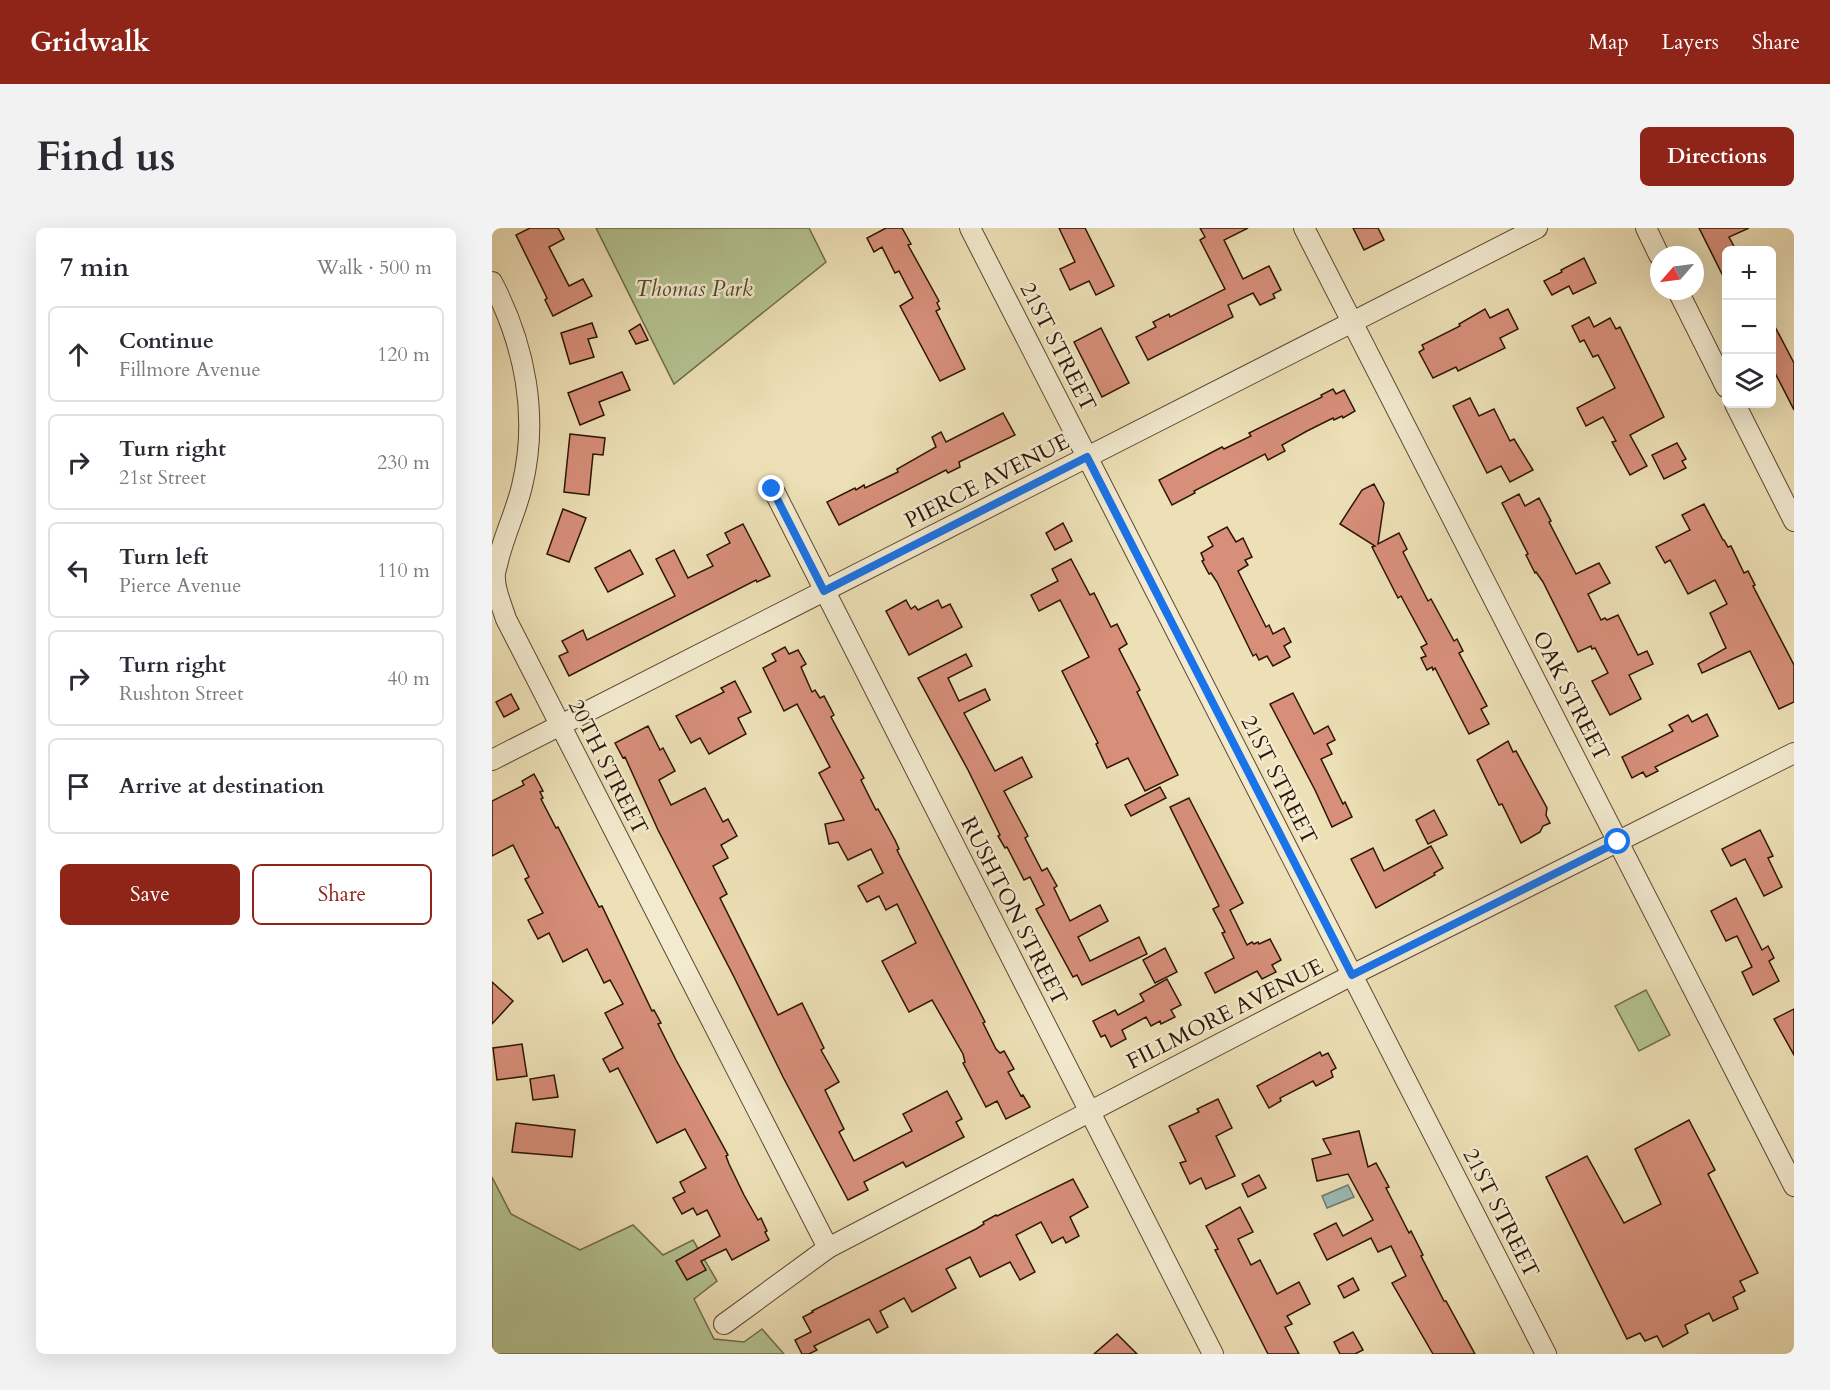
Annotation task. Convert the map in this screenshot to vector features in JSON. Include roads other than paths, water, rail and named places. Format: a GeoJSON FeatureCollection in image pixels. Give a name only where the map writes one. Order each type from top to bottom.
{"type":"FeatureCollection","features":[{"type":"Feature","properties":{"kind":"street","name":"21ST STREET"},"geometry":{"type":"LineString","coordinates":[[970,228],[1546,1354]]}},
{"type":"Feature","properties":{"kind":"street","name":"OAK STREET"},"geometry":{"type":"LineString","coordinates":[[1305,228],[1794,1186]]}},
{"type":"Feature","properties":{"kind":"street","name":"PIERCE AVENUE"},"geometry":{"type":"LineString","coordinates":[[492,760],[1537,228]]}},
{"type":"Feature","properties":{"kind":"street"},"geometry":{"type":"LineString","coordinates":[[1646,228],[1655,246]]}},
{"type":"Feature","properties":{"kind":"street","name":"20TH STREET"},"geometry":{"type":"LineString","coordinates":[[492,282],[520,348],[529,401],[530,445],[521,488],[502,543],[495,579],[506,619],[828,1248]]}},
{"type":"Feature","properties":{"kind":"street"},"geometry":{"type":"LineString","coordinates":[[1682,300],[1722,379]]}},
{"type":"Feature","properties":{"kind":"street"},"geometry":{"type":"LineString","coordinates":[[1737,408],[1794,521]]}},
{"type":"Feature","properties":{"kind":"street","name":"RUSHTON STREET"},"geometry":{"type":"LineString","coordinates":[[772,489],[1213,1354]]}},
{"type":"Feature","properties":{"kind":"street","name":"FILLMORE AVENUE"},"geometry":{"type":"LineString","coordinates":[[724,1324],[828,1248],[1352,975],[1794,753]]}},
{"type":"Feature","properties":{"kind":"water"},"geometry":{"type":"Polygon","coordinates":[[[1348,1185],[1354,1197],[1327,1208],[1322,1196],[1348,1185]]]}},
{"type":"Feature","properties":{"kind":"park label","name":"Thomas Park"},"geometry":{"type":"Point","coordinates":[694,289]}}]}
